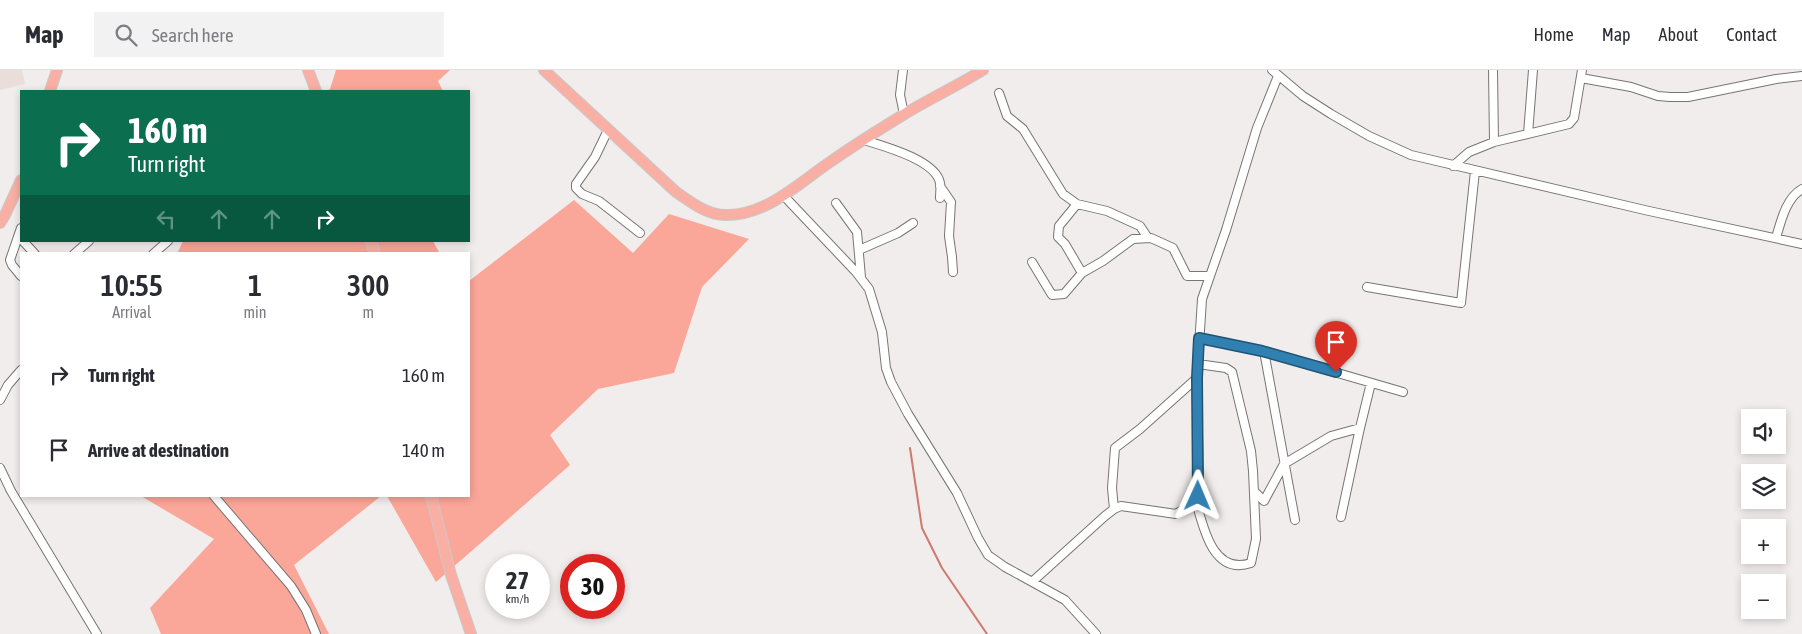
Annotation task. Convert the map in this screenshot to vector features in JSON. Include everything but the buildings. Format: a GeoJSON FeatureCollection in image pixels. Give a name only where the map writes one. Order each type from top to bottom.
{"type":"FeatureCollection","features":[{"type":"Feature","properties":{"kind":"main road"},"geometry":{"type":"LineString","coordinates":[[50,90],[57,70]]}},
{"type":"Feature","properties":{"kind":"main road"},"geometry":{"type":"LineString","coordinates":[[308,70],[316,90]]}},
{"type":"Feature","properties":{"kind":"main road"},"geometry":{"type":"LineString","coordinates":[[544,70],[676,192],[693,204],[711,212],[729,216],[749,212],[772,203],[904,114],[983,70]]}},
{"type":"Feature","properties":{"kind":"main road"},"geometry":{"type":"LineString","coordinates":[[0,223],[20,186]]}},
{"type":"Feature","properties":{"kind":"main road"},"geometry":{"type":"LineString","coordinates":[[431,497],[451,575],[471,634]]}},
{"type":"Feature","properties":{"kind":"street"},"geometry":{"type":"LineString","coordinates":[[902,70],[900,95],[904,114]]}},
{"type":"Feature","properties":{"kind":"street"},"geometry":{"type":"LineString","coordinates":[[1272,70],[1331,114],[1369,136],[1411,156],[1639,209],[1802,244]]}},
{"type":"Feature","properties":{"kind":"street"},"geometry":{"type":"LineString","coordinates":[[1493,70],[1494,142]]}},
{"type":"Feature","properties":{"kind":"street"},"geometry":{"type":"LineString","coordinates":[[1528,134],[1533,70]]}},
{"type":"Feature","properties":{"kind":"street"},"geometry":{"type":"LineString","coordinates":[[1453,166],[1469,152],[1494,142],[1566,126],[1572,122],[1582,74],[1658,96],[1670,97],[1688,97],[1776,79],[1802,76]]}},
{"type":"Feature","properties":{"kind":"street"},"geometry":{"type":"LineString","coordinates":[[1032,581],[1114,509],[1126,506],[1176,514],[1196,500],[1199,492],[1197,378],[1202,300],[1226,230],[1257,128],[1278,76]]}},
{"type":"Feature","properties":{"kind":"street"},"geometry":{"type":"LineString","coordinates":[[999,94],[1008,116],[1024,129],[1063,194],[1077,204],[1107,211],[1140,226],[1148,238]]}},
{"type":"Feature","properties":{"kind":"street"},"geometry":{"type":"LineString","coordinates":[[608,130],[595,157],[576,184],[576,188],[582,194],[600,201],[640,234]]}},
{"type":"Feature","properties":{"kind":"street"},"geometry":{"type":"LineString","coordinates":[[864,140],[901,152],[930,167],[940,181],[940,198]]}},
{"type":"Feature","properties":{"kind":"street"},"geometry":{"type":"LineString","coordinates":[[1367,287],[1461,303],[1475,171]]}},
{"type":"Feature","properties":{"kind":"street"},"geometry":{"type":"LineString","coordinates":[[940,186],[951,202],[949,236],[953,272]]}},
{"type":"Feature","properties":{"kind":"street"},"geometry":{"type":"LineString","coordinates":[[1776,238],[1792,197],[1802,189]]}},
{"type":"Feature","properties":{"kind":"street"},"geometry":{"type":"LineString","coordinates":[[783,195],[861,278],[868,289],[876,308],[882,332],[886,368],[891,382],[908,414],[957,493],[988,555],[996,562],[1065,600],[1096,634]]}},
{"type":"Feature","properties":{"kind":"street"},"geometry":{"type":"LineString","coordinates":[[836,203],[857,232],[861,278]]}},
{"type":"Feature","properties":{"kind":"street"},"geometry":{"type":"LineString","coordinates":[[1077,204],[1059,226],[1058,237],[1065,244],[1082,273]]}},
{"type":"Feature","properties":{"kind":"street"},"geometry":{"type":"LineString","coordinates":[[859,250],[898,233],[913,222]]}},
{"type":"Feature","properties":{"kind":"street"},"geometry":{"type":"LineString","coordinates":[[1032,262],[1052,295],[1064,294],[1082,273],[1103,261],[1133,239],[1148,238],[1173,248],[1187,276],[1209,276]]}},
{"type":"Feature","properties":{"kind":"street"},"geometry":{"type":"LineString","coordinates":[[20,241],[10,260],[20,275]]}},
{"type":"Feature","properties":{"kind":"street"},"geometry":{"type":"LineString","coordinates":[[24,242],[33,252]]}},
{"type":"Feature","properties":{"kind":"street"},"geometry":{"type":"LineString","coordinates":[[76,252],[88,242]]}},
{"type":"Feature","properties":{"kind":"street"},"geometry":{"type":"LineString","coordinates":[[155,252],[167,242]]}},
{"type":"Feature","properties":{"kind":"street"},"geometry":{"type":"LineString","coordinates":[[1199,338],[1264,351],[1403,392]]}},
{"type":"Feature","properties":{"kind":"street"},"geometry":{"type":"LineString","coordinates":[[1264,351],[1295,520]]}},
{"type":"Feature","properties":{"kind":"street"},"geometry":{"type":"LineString","coordinates":[[1196,500],[1206,536],[1214,551],[1228,563],[1238,566],[1251,563],[1256,539],[1255,492],[1251,451],[1231,371],[1226,368],[1198,364]]}},
{"type":"Feature","properties":{"kind":"street"},"geometry":{"type":"LineString","coordinates":[[0,400],[2,388],[20,371]]}},
{"type":"Feature","properties":{"kind":"street"},"geometry":{"type":"LineString","coordinates":[[1114,509],[1115,448],[1140,429],[1197,378]]}},
{"type":"Feature","properties":{"kind":"street"},"geometry":{"type":"LineString","coordinates":[[1341,517],[1371,383]]}},
{"type":"Feature","properties":{"kind":"street"},"geometry":{"type":"LineString","coordinates":[[1255,492],[1264,501],[1284,464],[1331,436],[1360,428]]}},
{"type":"Feature","properties":{"kind":"street"},"geometry":{"type":"LineString","coordinates":[[0,471],[96,634]]}},
{"type":"Feature","properties":{"kind":"street"},"geometry":{"type":"LineString","coordinates":[[215,497],[291,586],[306,610],[316,634]]}},
{"type":"Feature","properties":{"kind":"shaded area"},"geometry":{"type":"Polygon","coordinates":[[[0,70],[22,70],[25,84],[0,90],[0,70]]]}},
{"type":"Feature","properties":{"kind":"shaded area"},"geometry":{"type":"Polygon","coordinates":[[[336,70],[450,70],[438,81],[442,90],[328,90],[336,70]]]}},
{"type":"Feature","properties":{"kind":"shaded area"},"geometry":{"type":"Polygon","coordinates":[[[574,200],[633,253],[669,214],[749,239],[702,287],[674,373],[598,389],[550,435],[570,465],[436,582],[388,497],[470,497],[470,280],[574,200]]]}},
{"type":"Feature","properties":{"kind":"shaded area"},"geometry":{"type":"Polygon","coordinates":[[[183,242],[434,242],[439,252],[178,252],[183,242]]]}},
{"type":"Feature","properties":{"kind":"shaded area"},"geometry":{"type":"Polygon","coordinates":[[[143,497],[380,497],[294,565],[329,634],[161,634],[150,608],[214,539],[143,497]]]}},
{"type":"Feature","properties":{"kind":"waterway"},"geometry":{"type":"LineString","coordinates":[[910,448],[922,528],[942,568],[987,634]]}},
{"type":"Feature","properties":{"kind":"route"},"geometry":{"type":"LineString","coordinates":[[1198,496],[1197,378],[1199,338],[1262,351],[1336,372]]}}]}
